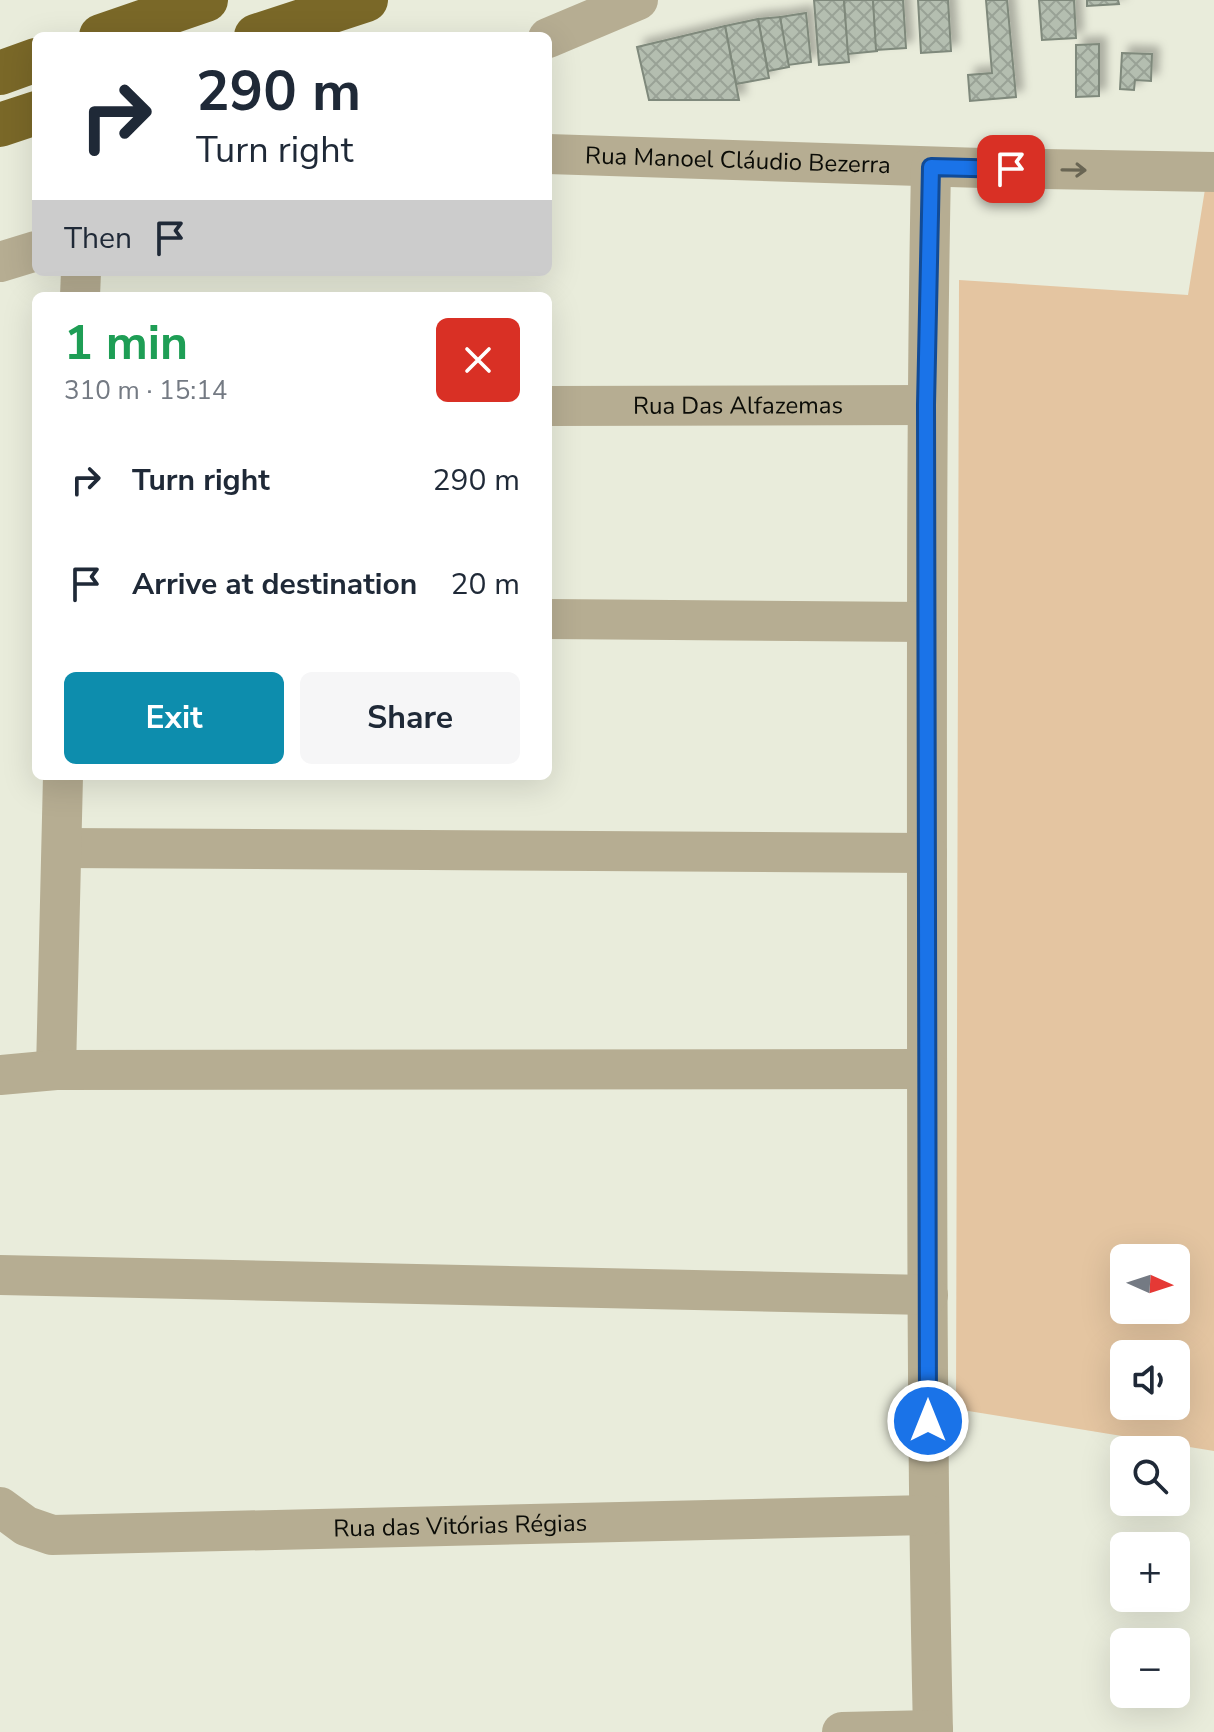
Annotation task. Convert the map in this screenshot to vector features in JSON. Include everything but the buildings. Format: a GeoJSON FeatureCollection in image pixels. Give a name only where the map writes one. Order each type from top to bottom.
{"type":"FeatureCollection","features":[{"type":"Feature","properties":{"kind":"highway"},"geometry":{"type":"LineString","coordinates":[[113,32],[206,0]]}},
{"type":"Feature","properties":{"kind":"highway"},"geometry":{"type":"LineString","coordinates":[[268,32],[366,0]]}},
{"type":"Feature","properties":{"kind":"highway"},"geometry":{"type":"LineString","coordinates":[[0,73],[32,61]]}},
{"type":"Feature","properties":{"kind":"highway"},"geometry":{"type":"LineString","coordinates":[[0,125],[32,114]]}},
{"type":"Feature","properties":{"kind":"street"},"geometry":{"type":"LineString","coordinates":[[552,36],[638,0]]}},
{"type":"Feature","properties":{"kind":"street","name":"Rua Manoel Cláudio Bezerra"},"geometry":{"type":"LineString","coordinates":[[552,154],[931,167],[1214,172]]}},
{"type":"Feature","properties":{"kind":"street"},"geometry":{"type":"LineString","coordinates":[[842,1732],[933,1731],[928,1515],[926,622],[931,167]]}},
{"type":"Feature","properties":{"kind":"street"},"geometry":{"type":"LineString","coordinates":[[0,238],[32,228]]}},
{"type":"Feature","properties":{"kind":"street"},"geometry":{"type":"LineString","coordinates":[[0,262],[32,252]]}},
{"type":"Feature","properties":{"kind":"street","name":"Rua Das Alfazemas"},"geometry":{"type":"LineString","coordinates":[[552,406],[926,405]]}},
{"type":"Feature","properties":{"kind":"street"},"geometry":{"type":"LineString","coordinates":[[552,619],[926,622]]}},
{"type":"Feature","properties":{"kind":"street"},"geometry":{"type":"LineString","coordinates":[[56,1070],[63,780]]}},
{"type":"Feature","properties":{"kind":"street"},"geometry":{"type":"LineString","coordinates":[[62,848],[927,853]]}},
{"type":"Feature","properties":{"kind":"street"},"geometry":{"type":"LineString","coordinates":[[0,1075],[56,1070],[927,1069]]}},
{"type":"Feature","properties":{"kind":"street"},"geometry":{"type":"LineString","coordinates":[[0,1275],[928,1295]]}},
{"type":"Feature","properties":{"kind":"street","name":"Rua das Vitórias Régias"},"geometry":{"type":"LineString","coordinates":[[0,1507],[26,1526],[52,1535],[928,1515]]}},
{"type":"Feature","properties":{"kind":"shaded area"},"geometry":{"type":"Polygon","coordinates":[[[1206,183],[1214,183],[1214,1451],[1190,1447],[1190,1436],[1122,1436],[956,1409],[959,280],[1188,295],[1206,183]]]}},
{"type":"Feature","properties":{"kind":"route"},"geometry":{"type":"LineString","coordinates":[[928,1421],[926,405],[931,167],[1011,169]]}}]}
